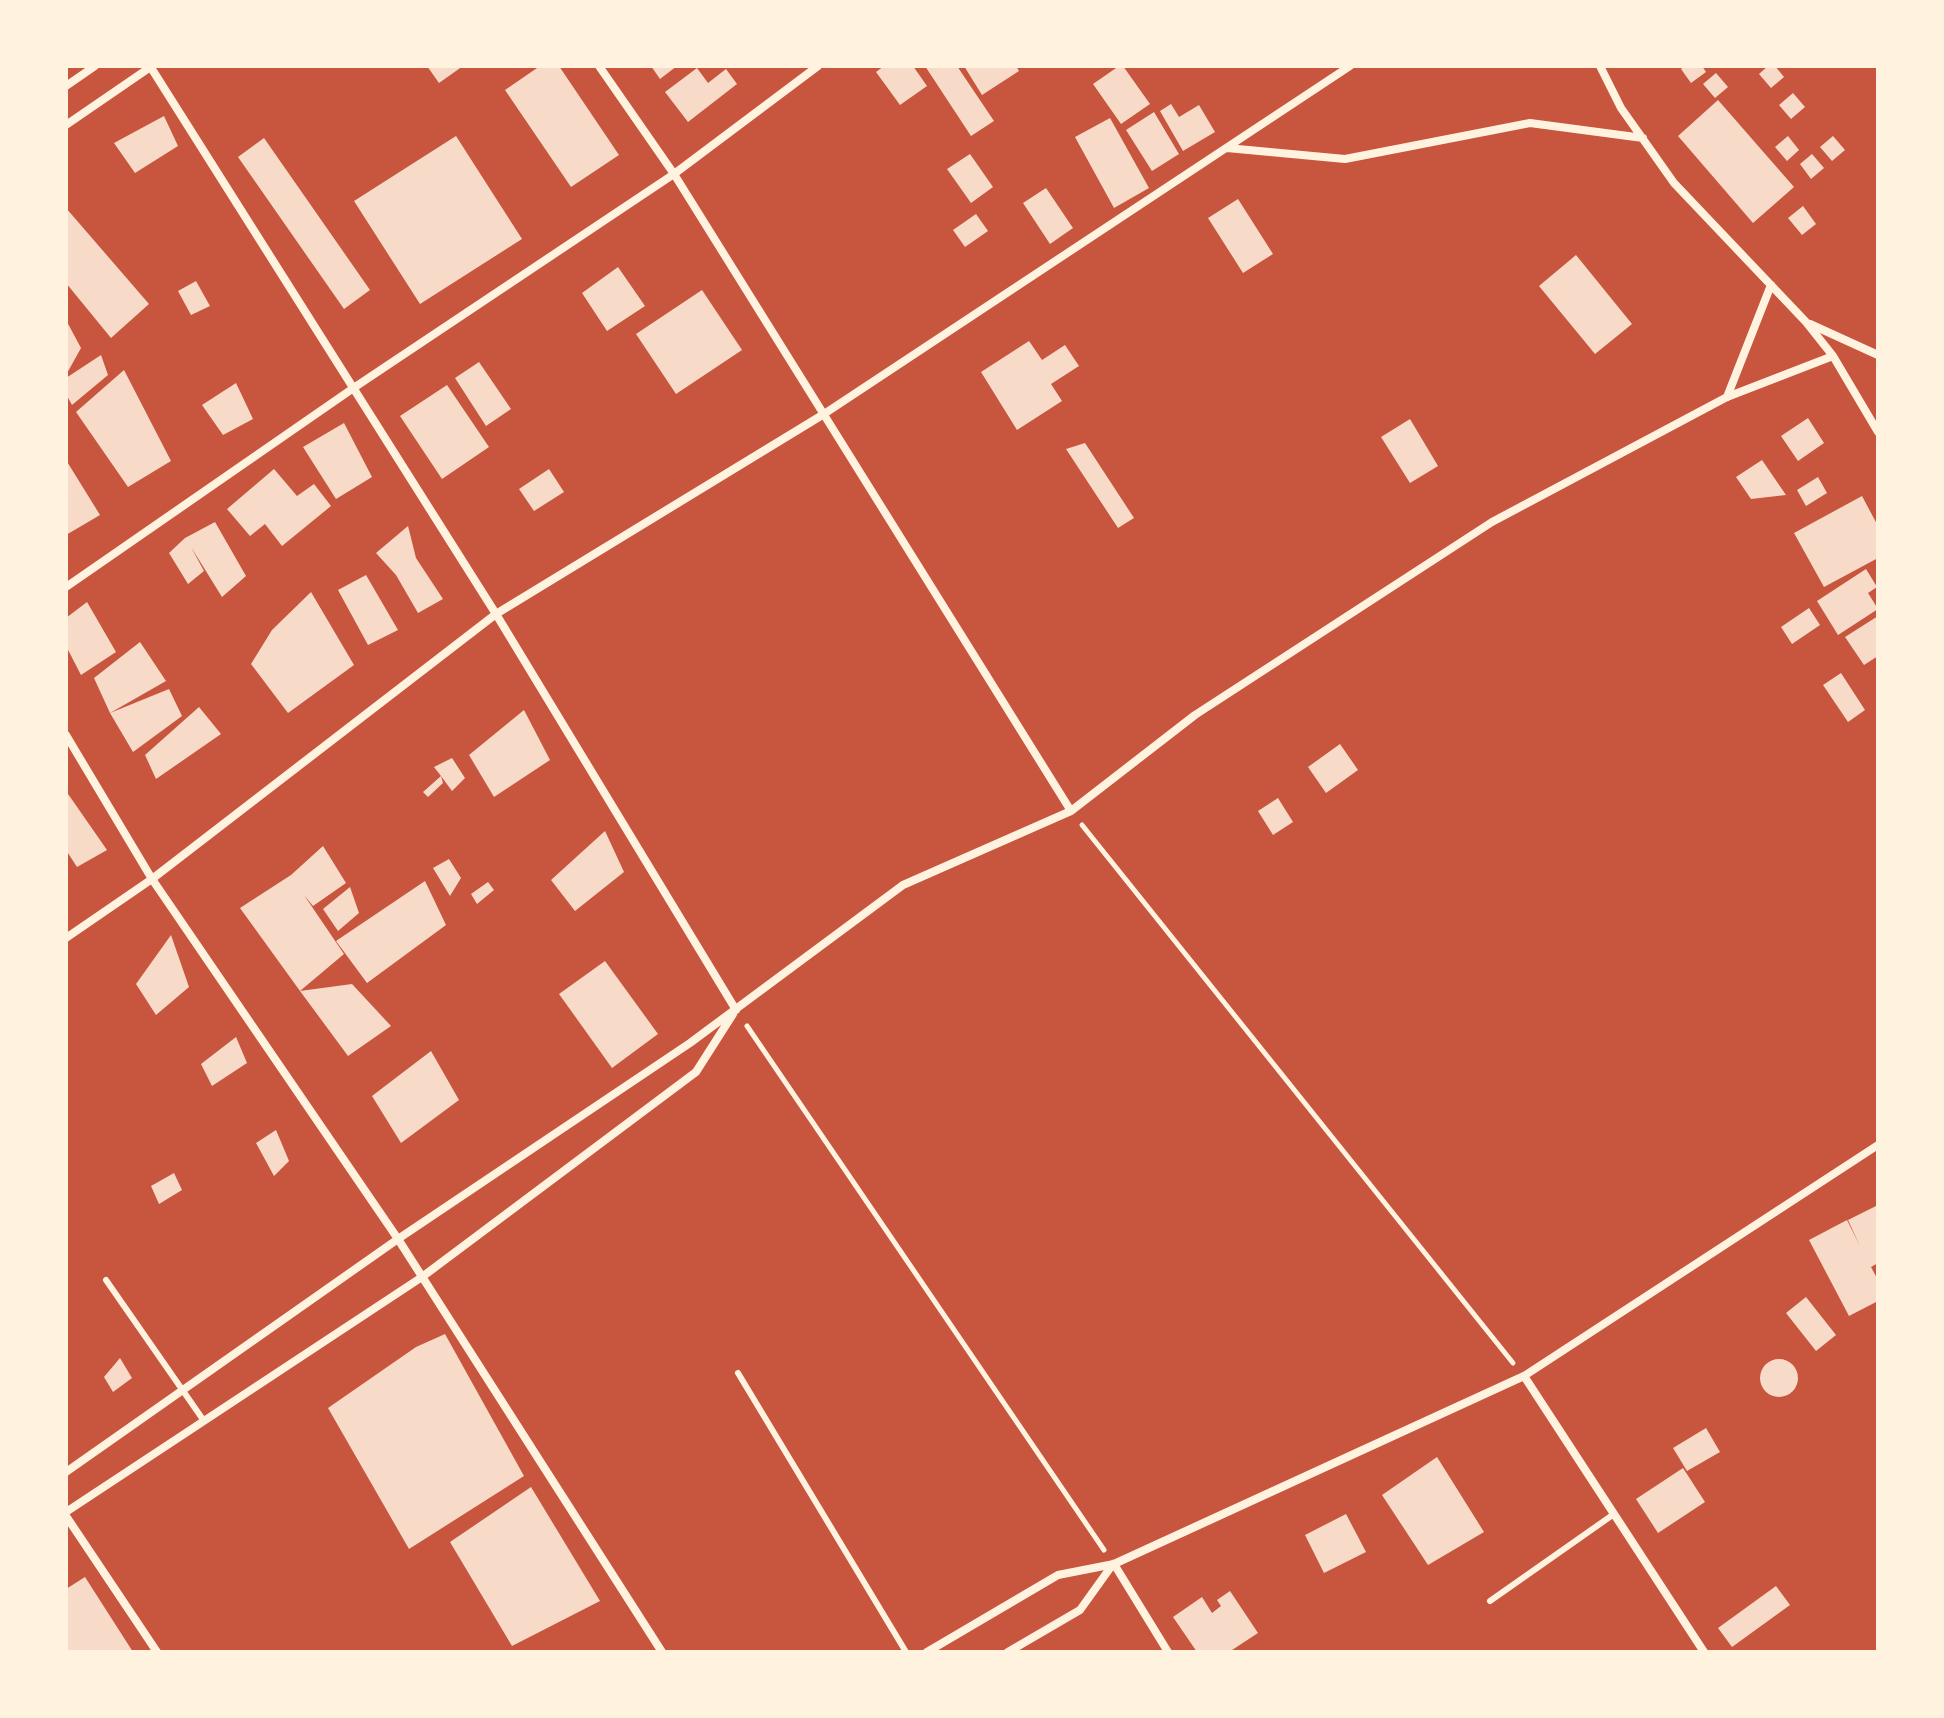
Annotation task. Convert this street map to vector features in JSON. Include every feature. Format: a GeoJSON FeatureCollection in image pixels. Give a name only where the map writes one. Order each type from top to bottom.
{"type":"FeatureCollection","features":[{"type":"Feature","properties":{"kind":"street"},"geometry":{"type":"LineString","coordinates":[[66,86],[95,66]]}},
{"type":"Feature","properties":{"kind":"street"},"geometry":{"type":"LineString","coordinates":[[66,125],[151,66],[496,614],[736,1010]]}},
{"type":"Feature","properties":{"kind":"street"},"geometry":{"type":"LineString","coordinates":[[599,66],[674,174],[1071,811]]}},
{"type":"Feature","properties":{"kind":"street"},"geometry":{"type":"LineString","coordinates":[[66,587],[355,387],[674,174],[818,66]]}},
{"type":"Feature","properties":{"kind":"street"},"geometry":{"type":"LineString","coordinates":[[66,938],[152,879],[496,614],[824,414],[1350,66]]}},
{"type":"Feature","properties":{"kind":"street"},"geometry":{"type":"LineString","coordinates":[[1600,66],[1621,108],[1674,183],[1806,322],[1833,356],[1878,432]]}},
{"type":"Feature","properties":{"kind":"street"},"geometry":{"type":"LineString","coordinates":[[1227,148],[1345,159],[1530,123],[1643,138]]}},
{"type":"Feature","properties":{"kind":"street"},"geometry":{"type":"LineString","coordinates":[[1727,397],[1771,285]]}},
{"type":"Feature","properties":{"kind":"street"},"geometry":{"type":"LineString","coordinates":[[1806,322],[1878,355]]}},
{"type":"Feature","properties":{"kind":"street"},"geometry":{"type":"LineString","coordinates":[[66,1472],[398,1239],[736,1010],[903,885],[1071,811],[1195,715],[1492,522],[1727,397],[1833,356]]}},
{"type":"Feature","properties":{"kind":"street"},"geometry":{"type":"LineString","coordinates":[[66,735],[152,879],[398,1239],[662,1652]]}},
{"type":"Feature","properties":{"kind":"street"},"geometry":{"type":"LineString","coordinates":[[157,1652],[66,1514],[422,1277],[696,1072],[736,1010]]}},
{"type":"Feature","properties":{"kind":"street"},"geometry":{"type":"LineString","coordinates":[[927,1652],[1058,1575],[1114,1564],[1524,1376],[1878,1145]]}},
{"type":"Feature","properties":{"kind":"street"},"geometry":{"type":"LineString","coordinates":[[1524,1376],[1704,1652]]}},
{"type":"Feature","properties":{"kind":"street"},"geometry":{"type":"LineString","coordinates":[[1008,1652],[1080,1610],[1114,1564]]}},
{"type":"Feature","properties":{"kind":"street"},"geometry":{"type":"LineString","coordinates":[[1114,1564],[1168,1652]]}},
{"type":"Feature","properties":{"kind":"lane"},"geometry":{"type":"LineString","coordinates":[[106,1280],[204,1421]]}},
{"type":"Feature","properties":{"kind":"lane"},"geometry":{"type":"LineString","coordinates":[[738,1373],[906,1652]]}},
{"type":"Feature","properties":{"kind":"lane"},"geometry":{"type":"LineString","coordinates":[[1490,1601],[1614,1514]]}},
{"type":"Feature","properties":{"kind":"path"},"geometry":{"type":"LineString","coordinates":[[1071,811],[1524,1376]]}},
{"type":"Feature","properties":{"kind":"path"},"geometry":{"type":"LineString","coordinates":[[736,1010],[1114,1564]]}},
{"type":"Feature","properties":{"kind":"building"},"geometry":{"type":"Polygon","coordinates":[[[427,66],[463,66],[439,83],[427,66]]]}},
{"type":"Feature","properties":{"kind":"building"},"geometry":{"type":"Polygon","coordinates":[[[540,66],[559,66],[619,155],[571,187],[505,90],[540,66]]]}},
{"type":"Feature","properties":{"kind":"building"},"geometry":{"type":"Polygon","coordinates":[[[651,66],[677,66],[660,79],[651,66]]]}},
{"type":"Feature","properties":{"kind":"building"},"geometry":{"type":"Polygon","coordinates":[[[884,66],[913,66],[927,86],[900,105],[876,72],[884,66]]]}},
{"type":"Feature","properties":{"kind":"building"},"geometry":{"type":"Polygon","coordinates":[[[925,66],[957,66],[994,121],[971,136],[925,66]]]}},
{"type":"Feature","properties":{"kind":"building"},"geometry":{"type":"Polygon","coordinates":[[[964,66],[1016,66],[1019,71],[982,95],[964,66]]]}},
{"type":"Feature","properties":{"kind":"building"},"geometry":{"type":"Polygon","coordinates":[[[1123,66],[1150,104],[1121,124],[1093,84],[1123,66]]]}},
{"type":"Feature","properties":{"kind":"building"},"geometry":{"type":"Polygon","coordinates":[[[1684,66],[1702,66],[1706,72],[1691,83],[1681,69],[1684,66]]]}},
{"type":"Feature","properties":{"kind":"building"},"geometry":{"type":"Polygon","coordinates":[[[1768,66],[1775,66],[1784,77],[1771,88],[1759,74],[1768,66]]]}},
{"type":"Feature","properties":{"kind":"building"},"geometry":{"type":"Polygon","coordinates":[[[697,68],[708,83],[726,69],[737,84],[688,122],[665,92],[697,68]]]}},
{"type":"Feature","properties":{"kind":"building"},"geometry":{"type":"Polygon","coordinates":[[[1716,73],[1728,87],[1715,98],[1703,84],[1716,73]]]}},
{"type":"Feature","properties":{"kind":"building"},"geometry":{"type":"Polygon","coordinates":[[[1793,93],[1805,107],[1791,119],[1779,105],[1793,93]]]}},
{"type":"Feature","properties":{"kind":"building"},"geometry":{"type":"Polygon","coordinates":[[[1718,100],[1794,187],[1753,223],[1678,136],[1718,100]]]}},
{"type":"Feature","properties":{"kind":"building"},"geometry":{"type":"Polygon","coordinates":[[[1171,104],[1179,117],[1199,105],[1215,132],[1183,151],[1160,111],[1171,104]]]}},
{"type":"Feature","properties":{"kind":"building"},"geometry":{"type":"Polygon","coordinates":[[[1154,112],[1179,154],[1152,171],[1126,130],[1154,112]]]}},
{"type":"Feature","properties":{"kind":"building"},"geometry":{"type":"Polygon","coordinates":[[[164,116],[178,146],[135,173],[114,143],[164,116]]]}},
{"type":"Feature","properties":{"kind":"building"},"geometry":{"type":"Polygon","coordinates":[[[1110,118],[1149,188],[1114,208],[1075,137],[1110,118]]]}},
{"type":"Feature","properties":{"kind":"building"},"geometry":{"type":"Polygon","coordinates":[[[456,136],[522,239],[420,304],[354,201],[456,136]]]}},
{"type":"Feature","properties":{"kind":"building"},"geometry":{"type":"Polygon","coordinates":[[[1788,136],[1799,150],[1787,161],[1775,147],[1788,136]]]}},
{"type":"Feature","properties":{"kind":"building"},"geometry":{"type":"Polygon","coordinates":[[[1833,136],[1845,150],[1832,161],[1820,147],[1833,136]]]}},
{"type":"Feature","properties":{"kind":"building"},"geometry":{"type":"Polygon","coordinates":[[[264,138],[370,290],[344,309],[238,157],[264,138]]]}},
{"type":"Feature","properties":{"kind":"building"},"geometry":{"type":"Polygon","coordinates":[[[970,154],[993,187],[971,203],[947,169],[970,154]]]}},
{"type":"Feature","properties":{"kind":"building"},"geometry":{"type":"Polygon","coordinates":[[[1812,154],[1824,168],[1811,179],[1800,164],[1812,154]]]}},
{"type":"Feature","properties":{"kind":"building"},"geometry":{"type":"Polygon","coordinates":[[[1046,188],[1073,228],[1050,244],[1023,203],[1046,188]]]}},
{"type":"Feature","properties":{"kind":"building"},"geometry":{"type":"Polygon","coordinates":[[[1238,199],[1273,254],[1243,273],[1208,218],[1238,199]]]}},
{"type":"Feature","properties":{"kind":"building"},"geometry":{"type":"Polygon","coordinates":[[[1803,206],[1816,224],[1802,235],[1788,218],[1803,206]]]}},
{"type":"Feature","properties":{"kind":"building"},"geometry":{"type":"Polygon","coordinates":[[[66,208],[149,304],[111,338],[66,283],[66,208]]]}},
{"type":"Feature","properties":{"kind":"building"},"geometry":{"type":"Polygon","coordinates":[[[976,214],[988,231],[965,247],[953,230],[976,214]]]}},
{"type":"Feature","properties":{"kind":"building"},"geometry":{"type":"Polygon","coordinates":[[[1576,255],[1632,324],[1595,354],[1539,286],[1576,255]]]}},
{"type":"Feature","properties":{"kind":"building"},"geometry":{"type":"Polygon","coordinates":[[[618,267],[645,306],[607,331],[582,293],[618,267]]]}},
{"type":"Feature","properties":{"kind":"building"},"geometry":{"type":"Polygon","coordinates":[[[196,281],[210,306],[191,315],[178,291],[196,281]]]}},
{"type":"Feature","properties":{"kind":"building"},"geometry":{"type":"Polygon","coordinates":[[[702,290],[742,350],[676,394],[636,334],[702,290]]]}},
{"type":"Feature","properties":{"kind":"building"},"geometry":{"type":"Polygon","coordinates":[[[66,320],[81,348],[66,375],[66,320]]]}},
{"type":"Feature","properties":{"kind":"building"},"geometry":{"type":"Polygon","coordinates":[[[1029,341],[1042,360],[1065,345],[1079,366],[1051,384],[1062,401],[1017,430],[981,372],[1029,341]]]}},
{"type":"Feature","properties":{"kind":"building"},"geometry":{"type":"Polygon","coordinates":[[[101,355],[108,375],[72,405],[66,394],[66,378],[101,355]]]}},
{"type":"Feature","properties":{"kind":"building"},"geometry":{"type":"Polygon","coordinates":[[[479,362],[511,409],[486,426],[455,378],[479,362]]]}},
{"type":"Feature","properties":{"kind":"building"},"geometry":{"type":"Polygon","coordinates":[[[124,370],[171,461],[128,487],[76,412],[124,370]]]}},
{"type":"Feature","properties":{"kind":"building"},"geometry":{"type":"Polygon","coordinates":[[[236,383],[253,419],[223,435],[202,405],[236,383]]]}},
{"type":"Feature","properties":{"kind":"building"},"geometry":{"type":"Polygon","coordinates":[[[447,385],[489,447],[442,479],[400,416],[447,385]]]}},
{"type":"Feature","properties":{"kind":"building"},"geometry":{"type":"Polygon","coordinates":[[[1808,418],[1824,443],[1798,461],[1781,436],[1808,418]]]}},
{"type":"Feature","properties":{"kind":"building"},"geometry":{"type":"Polygon","coordinates":[[[1410,419],[1438,466],[1410,483],[1381,437],[1410,419]]]}},
{"type":"Feature","properties":{"kind":"building"},"geometry":{"type":"Polygon","coordinates":[[[344,423],[372,477],[336,499],[303,447],[344,423]]]}},
{"type":"Feature","properties":{"kind":"building"},"geometry":{"type":"Polygon","coordinates":[[[1085,443],[1134,518],[1118,528],[1066,449],[1085,443]]]}},
{"type":"Feature","properties":{"kind":"building"},"geometry":{"type":"Polygon","coordinates":[[[66,460],[100,515],[66,535],[66,460]]]}},
{"type":"Feature","properties":{"kind":"building"},"geometry":{"type":"Polygon","coordinates":[[[1762,460],[1786,495],[1751,499],[1736,477],[1762,460]]]}},
{"type":"Feature","properties":{"kind":"building"},"geometry":{"type":"Polygon","coordinates":[[[274,469],[297,496],[314,484],[331,506],[282,546],[265,524],[250,536],[227,509],[274,469]]]}},
{"type":"Feature","properties":{"kind":"building"},"geometry":{"type":"Polygon","coordinates":[[[549,469],[564,492],[534,511],[519,489],[549,469]]]}},
{"type":"Feature","properties":{"kind":"building"},"geometry":{"type":"Polygon","coordinates":[[[1818,477],[1827,493],[1806,506],[1797,490],[1818,477]]]}},
{"type":"Feature","properties":{"kind":"building"},"geometry":{"type":"Polygon","coordinates":[[[1862,496],[1878,526],[1878,558],[1824,587],[1794,533],[1862,496]]]}},
{"type":"Feature","properties":{"kind":"building"},"geometry":{"type":"Polygon","coordinates":[[[215,522],[246,576],[222,597],[191,547],[204,571],[188,584],[169,553],[185,538],[215,522]]]}},
{"type":"Feature","properties":{"kind":"building"},"geometry":{"type":"Polygon","coordinates":[[[408,526],[416,558],[443,599],[418,613],[396,575],[376,553],[408,526]]]}},
{"type":"Feature","properties":{"kind":"building"},"geometry":{"type":"Polygon","coordinates":[[[1866,569],[1877,587],[1868,593],[1878,609],[1838,635],[1817,601],[1866,569]]]}},
{"type":"Feature","properties":{"kind":"building"},"geometry":{"type":"Polygon","coordinates":[[[366,575],[398,630],[368,645],[338,590],[366,575]]]}},
{"type":"Feature","properties":{"kind":"building"},"geometry":{"type":"Polygon","coordinates":[[[311,592],[354,665],[288,713],[251,664],[272,630],[311,592]]]}},
{"type":"Feature","properties":{"kind":"building"},"geometry":{"type":"Polygon","coordinates":[[[87,602],[116,652],[81,675],[66,646],[66,618],[87,602]]]}},
{"type":"Feature","properties":{"kind":"building"},"geometry":{"type":"Polygon","coordinates":[[[1809,608],[1820,625],[1792,644],[1781,627],[1809,608]]]}},
{"type":"Feature","properties":{"kind":"building"},"geometry":{"type":"Polygon","coordinates":[[[1878,616],[1878,656],[1864,665],[1845,637],[1878,616]]]}},
{"type":"Feature","properties":{"kind":"building"},"geometry":{"type":"Polygon","coordinates":[[[140,642],[166,681],[110,713],[94,678],[140,642]]]}},
{"type":"Feature","properties":{"kind":"building"},"geometry":{"type":"Polygon","coordinates":[[[1841,673],[1865,710],[1848,722],[1823,685],[1841,673]]]}},
{"type":"Feature","properties":{"kind":"building"},"geometry":{"type":"Polygon","coordinates":[[[169,689],[182,716],[133,752],[110,713],[169,689]]]}},
{"type":"Feature","properties":{"kind":"building"},"geometry":{"type":"Polygon","coordinates":[[[199,707],[221,734],[156,779],[145,755],[199,707]]]}},
{"type":"Feature","properties":{"kind":"building"},"geometry":{"type":"Polygon","coordinates":[[[524,710],[550,760],[494,797],[469,755],[524,710]]]}},
{"type":"Feature","properties":{"kind":"building"},"geometry":{"type":"Polygon","coordinates":[[[1340,744],[1358,770],[1326,793],[1308,767],[1340,744]]]}},
{"type":"Feature","properties":{"kind":"building"},"geometry":{"type":"Polygon","coordinates":[[[452,758],[465,778],[452,791],[434,767],[452,758]]]}},
{"type":"Feature","properties":{"kind":"building"},"geometry":{"type":"Polygon","coordinates":[[[441,776],[443,783],[428,797],[423,792],[441,776]]]}},
{"type":"Feature","properties":{"kind":"building"},"geometry":{"type":"Polygon","coordinates":[[[66,791],[107,850],[77,867],[66,850],[66,791]]]}},
{"type":"Feature","properties":{"kind":"building"},"geometry":{"type":"Polygon","coordinates":[[[1278,798],[1293,822],[1273,835],[1258,811],[1278,798]]]}},
{"type":"Feature","properties":{"kind":"building"},"geometry":{"type":"Polygon","coordinates":[[[605,831],[624,872],[575,911],[551,880],[605,831]]]}},
{"type":"Feature","properties":{"kind":"building"},"geometry":{"type":"Polygon","coordinates":[[[323,846],[346,883],[313,906],[304,895],[344,954],[300,991],[240,908],[291,875],[323,846]]]}},
{"type":"Feature","properties":{"kind":"building"},"geometry":{"type":"Polygon","coordinates":[[[449,859],[461,878],[450,896],[433,868],[449,859]]]}},
{"type":"Feature","properties":{"kind":"building"},"geometry":{"type":"Polygon","coordinates":[[[425,881],[446,925],[367,983],[336,941],[425,881]]]}},
{"type":"Feature","properties":{"kind":"building"},"geometry":{"type":"Polygon","coordinates":[[[488,882],[494,890],[477,904],[471,894],[488,882]]]}},
{"type":"Feature","properties":{"kind":"building"},"geometry":{"type":"Polygon","coordinates":[[[350,887],[359,913],[338,931],[323,909],[350,887]]]}},
{"type":"Feature","properties":{"kind":"building"},"geometry":{"type":"Polygon","coordinates":[[[171,935],[189,987],[156,1015],[136,984],[171,935]]]}},
{"type":"Feature","properties":{"kind":"building"},"geometry":{"type":"Polygon","coordinates":[[[605,961],[658,1034],[612,1068],[559,994],[605,961]]]}},
{"type":"Feature","properties":{"kind":"building"},"geometry":{"type":"Polygon","coordinates":[[[352,984],[391,1026],[348,1056],[300,991],[352,984]]]}},
{"type":"Feature","properties":{"kind":"building"},"geometry":{"type":"Polygon","coordinates":[[[236,1037],[247,1063],[212,1086],[201,1064],[236,1037]]]}},
{"type":"Feature","properties":{"kind":"building"},"geometry":{"type":"Polygon","coordinates":[[[431,1051],[459,1100],[401,1143],[372,1096],[431,1051]]]}},
{"type":"Feature","properties":{"kind":"building"},"geometry":{"type":"Polygon","coordinates":[[[276,1130],[289,1161],[274,1176],[256,1143],[276,1130]]]}},
{"type":"Feature","properties":{"kind":"building"},"geometry":{"type":"Polygon","coordinates":[[[174,1173],[182,1190],[159,1204],[151,1186],[174,1173]]]}},
{"type":"Feature","properties":{"kind":"building"},"geometry":{"type":"Polygon","coordinates":[[[1878,1205],[1878,1263],[1871,1267],[1878,1280],[1878,1301],[1849,1316],[1809,1240],[1847,1220],[1860,1246],[1848,1220],[1878,1205]]]}},
{"type":"Feature","properties":{"kind":"building"},"geometry":{"type":"Polygon","coordinates":[[[1806,1297],[1836,1335],[1816,1351],[1786,1313],[1806,1297]]]}},
{"type":"Feature","properties":{"kind":"building"},"geometry":{"type":"Polygon","coordinates":[[[445,1334],[524,1476],[409,1549],[328,1408],[416,1347],[445,1334]]]}},
{"type":"Feature","properties":{"kind":"building"},"geometry":{"type":"Polygon","coordinates":[[[120,1358],[132,1378],[113,1392],[104,1377],[120,1358]]]}},
{"type":"Feature","properties":{"kind":"building"},"geometry":{"type":"Polygon","coordinates":[[[1779,1359],[1793,1364],[1798,1378],[1793,1392],[1779,1397],[1765,1392],[1760,1378],[1765,1364],[1779,1359]]]}},
{"type":"Feature","properties":{"kind":"building"},"geometry":{"type":"Polygon","coordinates":[[[1706,1428],[1720,1452],[1687,1471],[1673,1448],[1706,1428]]]}},
{"type":"Feature","properties":{"kind":"building"},"geometry":{"type":"Polygon","coordinates":[[[1437,1457],[1484,1532],[1428,1565],[1382,1495],[1437,1457]]]}},
{"type":"Feature","properties":{"kind":"building"},"geometry":{"type":"Polygon","coordinates":[[[1683,1468],[1705,1502],[1658,1533],[1636,1499],[1683,1468]]]}},
{"type":"Feature","properties":{"kind":"building"},"geometry":{"type":"Polygon","coordinates":[[[531,1487],[600,1601],[512,1646],[450,1542],[531,1487]]]}},
{"type":"Feature","properties":{"kind":"building"},"geometry":{"type":"Polygon","coordinates":[[[1346,1514],[1366,1552],[1324,1573],[1305,1535],[1346,1514]]]}},
{"type":"Feature","properties":{"kind":"building"},"geometry":{"type":"Polygon","coordinates":[[[85,1577],[133,1652],[66,1652],[66,1589],[85,1577]]]}},
{"type":"Feature","properties":{"kind":"building"},"geometry":{"type":"Polygon","coordinates":[[[1776,1586],[1790,1605],[1732,1647],[1718,1628],[1776,1586]]]}},
{"type":"Feature","properties":{"kind":"building"},"geometry":{"type":"Polygon","coordinates":[[[1230,1591],[1258,1633],[1229,1652],[1197,1652],[1173,1617],[1202,1597],[1212,1613],[1221,1606],[1217,1600],[1230,1591]]]}}]}
